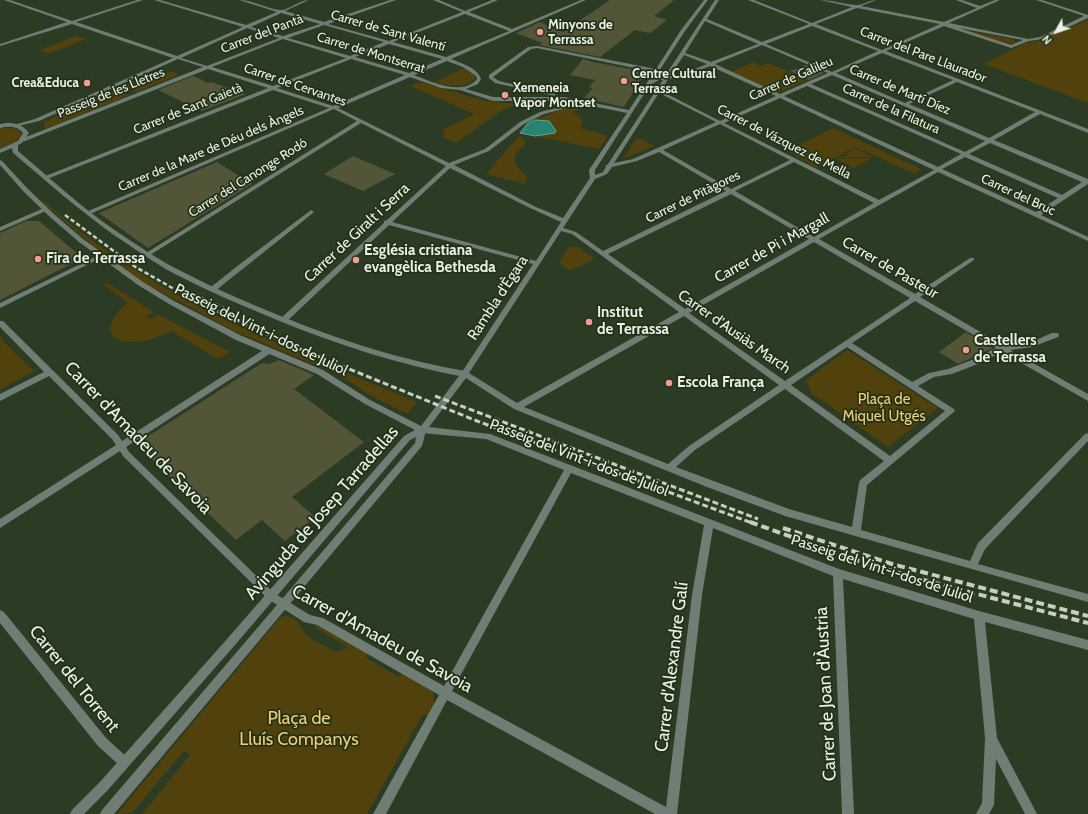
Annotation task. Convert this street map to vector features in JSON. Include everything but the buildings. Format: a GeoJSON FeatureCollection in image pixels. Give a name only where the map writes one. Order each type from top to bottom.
{"type":"FeatureCollection","features":[{"type":"Feature","properties":{"kind":"street","name":"Carrer de Cervantes"},"geometry":{"type":"LineString","coordinates":[[6,0],[177,58],[335,108],[564,222]]}},
{"type":"Feature","properties":{"kind":"street"},"geometry":{"type":"LineString","coordinates":[[0,45],[141,0]]}},
{"type":"Feature","properties":{"kind":"street","name":"Carrer de Montserrat"},"geometry":{"type":"LineString","coordinates":[[156,0],[410,75],[443,87],[461,89],[497,100],[564,99],[584,103]]}},
{"type":"Feature","properties":{"kind":"street","name":"Carrer de Sant Valentí"},"geometry":{"type":"LineString","coordinates":[[241,0],[390,42],[447,59],[470,68],[478,75],[479,79],[476,83],[461,89]]}},
{"type":"Feature","properties":{"kind":"street","name":"Passeig de les Lletres"},"geometry":{"type":"LineString","coordinates":[[16,126],[37,120],[307,0]]}},
{"type":"Feature","properties":{"kind":"street","name":"Carrer del Pantà"},"geometry":{"type":"LineString","coordinates":[[207,67],[282,38],[394,0]]}},
{"type":"Feature","properties":{"kind":"street"},"geometry":{"type":"LineString","coordinates":[[435,0],[513,31]]}},
{"type":"Feature","properties":{"kind":"street","name":"Carrer de Sant Gaietà"},"geometry":{"type":"LineString","coordinates":[[45,178],[496,0]]}},
{"type":"Feature","properties":{"kind":"street","name":"Carrer de la Mare de Déu dels Àngels"},"geometry":{"type":"LineString","coordinates":[[88,213],[584,0]]}},
{"type":"Feature","properties":{"kind":"street","name":"Rambla d'Ègara"},"geometry":{"type":"LineString","coordinates":[[593,178],[592,170],[706,0]]}},
{"type":"Feature","properties":{"kind":"street","name":"Rambla d'Ègara"},"geometry":{"type":"LineString","coordinates":[[422,430],[465,374],[593,178],[605,173],[717,0]]}},
{"type":"Feature","properties":{"kind":"street","name":"Carrer del Pare Llaurador"},"geometry":{"type":"LineString","coordinates":[[750,0],[1088,131]]}},
{"type":"Feature","properties":{"kind":"street"},"geometry":{"type":"LineString","coordinates":[[822,0],[1028,40]]}},
{"type":"Feature","properties":{"kind":"street"},"geometry":{"type":"LineString","coordinates":[[658,90],[649,84],[658,79],[683,75],[874,0]]}},
{"type":"Feature","properties":{"kind":"street"},"geometry":{"type":"LineString","coordinates":[[958,0],[981,8]]}},
{"type":"Feature","properties":{"kind":"street","name":"Carrer de Galileu"},"geometry":{"type":"LineString","coordinates":[[610,165],[628,163],[998,0]]}},
{"type":"Feature","properties":{"kind":"street"},"geometry":{"type":"LineString","coordinates":[[1038,0],[1088,16]]}},
{"type":"Feature","properties":{"kind":"street"},"geometry":{"type":"LineString","coordinates":[[943,24],[1011,47],[1028,40],[1041,38],[1088,16]]}},
{"type":"Feature","properties":{"kind":"street","name":"Carrer de Martí Díez"},"geometry":{"type":"LineString","coordinates":[[704,19],[1088,181]]}},
{"type":"Feature","properties":{"kind":"street"},"geometry":{"type":"LineString","coordinates":[[630,112],[584,103],[497,82],[491,78],[491,76],[534,47],[657,71]]}},
{"type":"Feature","properties":{"kind":"street","name":"Carrer del Bruc"},"geometry":{"type":"LineString","coordinates":[[682,53],[780,96],[1088,239]]}},
{"type":"Feature","properties":{"kind":"street","name":"Passeig de les Lletres"},"geometry":{"type":"LineString","coordinates":[[0,151],[23,140],[207,67]]}},
{"type":"Feature","properties":{"kind":"street"},"geometry":{"type":"LineString","coordinates":[[906,104],[956,80]]}},
{"type":"Feature","properties":{"kind":"street","name":"Carrer de la Filatura"},"geometry":{"type":"LineString","coordinates":[[807,84],[1063,198]]}},
{"type":"Feature","properties":{"kind":"street","name":"Carrer de Vázquez de Mella"},"geometry":{"type":"LineString","coordinates":[[658,90],[879,204]]}},
{"type":"Feature","properties":{"kind":"street"},"geometry":{"type":"LineString","coordinates":[[450,165],[488,150],[522,123],[542,113],[584,103]]}},
{"type":"Feature","properties":{"kind":"street","name":"Carrer de Pi i Margall"},"geometry":{"type":"LineString","coordinates":[[517,407],[1040,112]]}},
{"type":"Feature","properties":{"kind":"street","name":"Carrer del Canonge Rodó"},"geometry":{"type":"LineString","coordinates":[[148,254],[360,121]]}},
{"type":"Feature","properties":{"kind":"street"},"geometry":{"type":"LineString","coordinates":[[2,125],[16,126],[23,129],[26,133],[23,140]]}},
{"type":"Feature","properties":{"kind":"street","name":"Passeig del Vint-i-dos de Juliol"},"geometry":{"type":"LineString","coordinates":[[15,145],[15,152],[88,213],[117,234],[177,272],[283,320],[368,351],[427,367],[465,374],[517,407],[710,484],[788,513],[1088,598]]}},
{"type":"Feature","properties":{"kind":"street","name":"Carrer de Pasteur"},"geometry":{"type":"LineString","coordinates":[[658,149],[1088,398]]}},
{"type":"Feature","properties":{"kind":"street"},"geometry":{"type":"LineString","coordinates":[[602,156],[609,160],[610,165]]}},
{"type":"Feature","properties":{"kind":"street","name":"Carrer de Pitàgores"},"geometry":{"type":"LineString","coordinates":[[603,254],[794,160]]}},
{"type":"Feature","properties":{"kind":"street","name":"Passeig del Vint-i-dos de Juliol"},"geometry":{"type":"LineString","coordinates":[[0,162],[44,210],[99,256],[146,288],[191,314],[268,351],[319,371],[381,409],[422,430],[487,436],[838,574],[979,616],[1088,645]]}},
{"type":"Feature","properties":{"kind":"street","name":"Carrer de Giralt i Serra"},"geometry":{"type":"LineString","coordinates":[[283,320],[386,222],[450,165]]}},
{"type":"Feature","properties":{"kind":"street"},"geometry":{"type":"LineString","coordinates":[[1036,215],[1088,181]]}},
{"type":"Feature","properties":{"kind":"street"},"geometry":{"type":"LineString","coordinates":[[0,229],[44,210]]}},
{"type":"Feature","properties":{"kind":"street"},"geometry":{"type":"LineString","coordinates":[[213,289],[311,212]]}},
{"type":"Feature","properties":{"kind":"street"},"geometry":{"type":"LineString","coordinates":[[386,222],[537,263]]}},
{"type":"Feature","properties":{"kind":"street","name":"Carrer d'Ausiàs March"},"geometry":{"type":"LineString","coordinates":[[560,229],[574,233],[890,461]]}},
{"type":"Feature","properties":{"kind":"street"},"geometry":{"type":"LineString","coordinates":[[0,306],[99,256]]}},
{"type":"Feature","properties":{"kind":"street"},"geometry":{"type":"LineString","coordinates":[[670,467],[692,448],[784,384],[972,259]]}},
{"type":"Feature","properties":{"kind":"street","name":"Carrer d'Amadeu de Savoia"},"geometry":{"type":"LineString","coordinates":[[0,323],[115,437],[126,454],[271,596],[308,619],[319,621],[667,814]]}},
{"type":"Feature","properties":{"kind":"street"},"geometry":{"type":"LineString","coordinates":[[912,385],[932,375],[949,372],[969,364],[1003,348],[1032,344],[1056,335]]}},
{"type":"Feature","properties":{"kind":"street"},"geometry":{"type":"LineString","coordinates":[[846,343],[951,410],[864,483],[856,532]]}},
{"type":"Feature","properties":{"kind":"street"},"geometry":{"type":"LineString","coordinates":[[0,524],[268,351]]}},
{"type":"Feature","properties":{"kind":"street"},"geometry":{"type":"LineString","coordinates":[[0,398],[50,372]]}},
{"type":"Feature","properties":{"kind":"street","name":"Avinguda de Josep Tarradellas"},"geometry":{"type":"LineString","coordinates":[[76,814],[103,787],[271,596],[407,438],[422,430]]}},
{"type":"Feature","properties":{"kind":"street","name":"Avinguda de Josep Tarradellas"},"geometry":{"type":"LineString","coordinates":[[106,814],[419,444],[422,430]]}},
{"type":"Feature","properties":{"kind":"street"},"geometry":{"type":"LineString","coordinates":[[973,565],[981,546],[1084,443],[1088,436]]}},
{"type":"Feature","properties":{"kind":"street"},"geometry":{"type":"LineString","coordinates":[[379,814],[569,469]]}},
{"type":"Feature","properties":{"kind":"street","name":"Carrer d'Alexandre Galí"},"geometry":{"type":"LineString","coordinates":[[670,814],[698,595],[709,524]]}},
{"type":"Feature","properties":{"kind":"street","name":"Carrer de Joan d'Àustria"},"geometry":{"type":"LineString","coordinates":[[838,574],[848,814]]}},
{"type":"Feature","properties":{"kind":"street","name":"Carrer del Torrent"},"geometry":{"type":"LineString","coordinates":[[0,615],[102,742],[124,762]]}},
{"type":"Feature","properties":{"kind":"street"},"geometry":{"type":"LineString","coordinates":[[979,616],[991,738],[988,805],[982,814]]}},
{"type":"Feature","properties":{"kind":"street"},"geometry":{"type":"LineString","coordinates":[[991,738],[1031,814]]}},
{"type":"Feature","properties":{"kind":"green space"},"geometry":{"type":"Polygon","coordinates":[[[1088,20],[1088,103],[984,64],[1025,43],[1039,41],[1088,20]]]}},
{"type":"Feature","properties":{"kind":"green space"},"geometry":{"type":"Polygon","coordinates":[[[965,30],[1011,39],[1016,42],[1010,45],[965,30]]]}},
{"type":"Feature","properties":{"kind":"green space"},"geometry":{"type":"Polygon","coordinates":[[[76,36],[86,39],[49,54],[39,50],[76,36]]]}},
{"type":"Feature","properties":{"kind":"green space"},"geometry":{"type":"Polygon","coordinates":[[[754,62],[761,66],[768,63],[807,80],[777,93],[731,72],[754,62]]]}},
{"type":"Feature","properties":{"kind":"green space"},"geometry":{"type":"Polygon","coordinates":[[[464,68],[474,75],[475,79],[466,85],[456,86],[435,82],[464,68]]]}},
{"type":"Feature","properties":{"kind":"green space"},"geometry":{"type":"Polygon","coordinates":[[[172,71],[179,75],[136,92],[121,87],[150,74],[158,77],[172,71]]]}},
{"type":"Feature","properties":{"kind":"green space"},"geometry":{"type":"Polygon","coordinates":[[[420,82],[486,101],[518,104],[501,111],[456,143],[443,137],[445,133],[442,130],[474,114],[410,86],[420,82]]]}},
{"type":"Feature","properties":{"kind":"green space"},"geometry":{"type":"Polygon","coordinates":[[[115,90],[130,95],[45,129],[44,122],[115,90]]]}},
{"type":"Feature","properties":{"kind":"green space"},"geometry":{"type":"Polygon","coordinates":[[[577,105],[583,108],[572,112],[583,119],[581,128],[608,136],[599,149],[535,136],[555,133],[549,121],[535,120],[567,107],[577,105]]]}},
{"type":"Feature","properties":{"kind":"green space"},"geometry":{"type":"Polygon","coordinates":[[[0,128],[13,128],[20,131],[21,135],[16,142],[0,148],[0,128]]]}},
{"type":"Feature","properties":{"kind":"green space"},"geometry":{"type":"Polygon","coordinates":[[[833,128],[921,169],[915,174],[855,147],[837,157],[848,156],[845,154],[855,148],[873,157],[835,158],[816,168],[788,151],[833,128]]]}},
{"type":"Feature","properties":{"kind":"green space"},"geometry":{"type":"Polygon","coordinates":[[[520,135],[526,143],[516,153],[514,161],[518,168],[527,176],[525,184],[486,174],[520,135]]]}},
{"type":"Feature","properties":{"kind":"green space"},"geometry":{"type":"Polygon","coordinates":[[[637,137],[654,146],[623,159],[637,137]]]}},
{"type":"Feature","properties":{"kind":"green space"},"geometry":{"type":"Polygon","coordinates":[[[872,158],[854,168],[836,159],[872,158]]]}},
{"type":"Feature","properties":{"kind":"green space"},"geometry":{"type":"Polygon","coordinates":[[[45,202],[88,237],[131,267],[176,294],[222,318],[270,340],[417,402],[407,414],[370,395],[339,375],[234,331],[141,281],[97,249],[43,203],[45,202]]]}},
{"type":"Feature","properties":{"kind":"green space"},"geometry":{"type":"Polygon","coordinates":[[[571,246],[578,247],[595,259],[570,271],[559,263],[567,249],[571,246]]]}},
{"type":"Feature","properties":{"kind":"green space"},"geometry":{"type":"Polygon","coordinates":[[[107,283],[154,312],[146,317],[151,319],[159,315],[230,352],[218,359],[171,331],[152,339],[137,342],[122,341],[111,333],[110,327],[116,315],[128,303],[104,285],[107,283]]]}},
{"type":"Feature","properties":{"kind":"green space"},"geometry":{"type":"Polygon","coordinates":[[[0,335],[3,338],[1,339],[34,371],[0,390],[0,335]]]}},
{"type":"Feature","properties":{"kind":"green space","name":"Plaça de Miquel Utgés"},"geometry":{"type":"Polygon","coordinates":[[[847,350],[938,408],[888,447],[811,393],[806,380],[847,350]]]}},
{"type":"Feature","properties":{"kind":"green space","name":"Plaça de Lluís Companys"},"geometry":{"type":"Polygon","coordinates":[[[284,616],[294,618],[304,632],[313,640],[335,652],[347,648],[345,645],[316,628],[316,625],[368,653],[366,658],[399,677],[403,672],[433,692],[434,704],[428,716],[423,714],[367,814],[142,814],[190,755],[184,751],[132,813],[117,814],[280,618],[284,616]]]}},
{"type":"Feature","properties":{"kind":"water"},"geometry":{"type":"Polygon","coordinates":[[[535,120],[549,121],[556,131],[555,133],[535,136],[520,133],[527,124],[535,120]]]}},
{"type":"Feature","properties":{"kind":"railway"},"geometry":{"type":"LineString","coordinates":[[65,215],[134,266],[194,301]]}},
{"type":"Feature","properties":{"kind":"railway"},"geometry":{"type":"LineString","coordinates":[[194,294],[206,300]]}},
{"type":"Feature","properties":{"kind":"railway"},"geometry":{"type":"LineString","coordinates":[[206,300],[230,311]]}},
{"type":"Feature","properties":{"kind":"railway"},"geometry":{"type":"LineString","coordinates":[[194,301],[300,349],[477,421],[752,523]]}},
{"type":"Feature","properties":{"kind":"railway"},"geometry":{"type":"LineString","coordinates":[[435,396],[758,519]]}},
{"type":"Feature","properties":{"kind":"railway"},"geometry":{"type":"LineString","coordinates":[[750,522],[859,561],[912,577],[1088,623]]}},
{"type":"Feature","properties":{"kind":"railway"},"geometry":{"type":"LineString","coordinates":[[783,528],[892,564],[1088,616]]}},
{"type":"Feature","properties":{"kind":"place","name":"Minyons de Terrassa"},"geometry":{"type":"Point","coordinates":[540,32]}},
{"type":"Feature","properties":{"kind":"place","name":"Centre Cultural Terrassa"},"geometry":{"type":"Point","coordinates":[624,81]}},
{"type":"Feature","properties":{"kind":"place","name":"Crea&Educa"},"geometry":{"type":"Point","coordinates":[87,83]}},
{"type":"Feature","properties":{"kind":"place","name":"Xemeneia Vapor Montset"},"geometry":{"type":"Point","coordinates":[505,95]}},
{"type":"Feature","properties":{"kind":"place","name":"Fira de Terrassa"},"geometry":{"type":"Point","coordinates":[38,259]}},
{"type":"Feature","properties":{"kind":"place","name":"Església cristiana evangèlica Bethesda"},"geometry":{"type":"Point","coordinates":[356,260]}},
{"type":"Feature","properties":{"kind":"place","name":"Institut de Terrassa"},"geometry":{"type":"Point","coordinates":[589,322]}},
{"type":"Feature","properties":{"kind":"place","name":"Castellers de Terrassa"},"geometry":{"type":"Point","coordinates":[966,350]}},
{"type":"Feature","properties":{"kind":"place","name":"Escola França"},"geometry":{"type":"Point","coordinates":[669,383]}}]}
